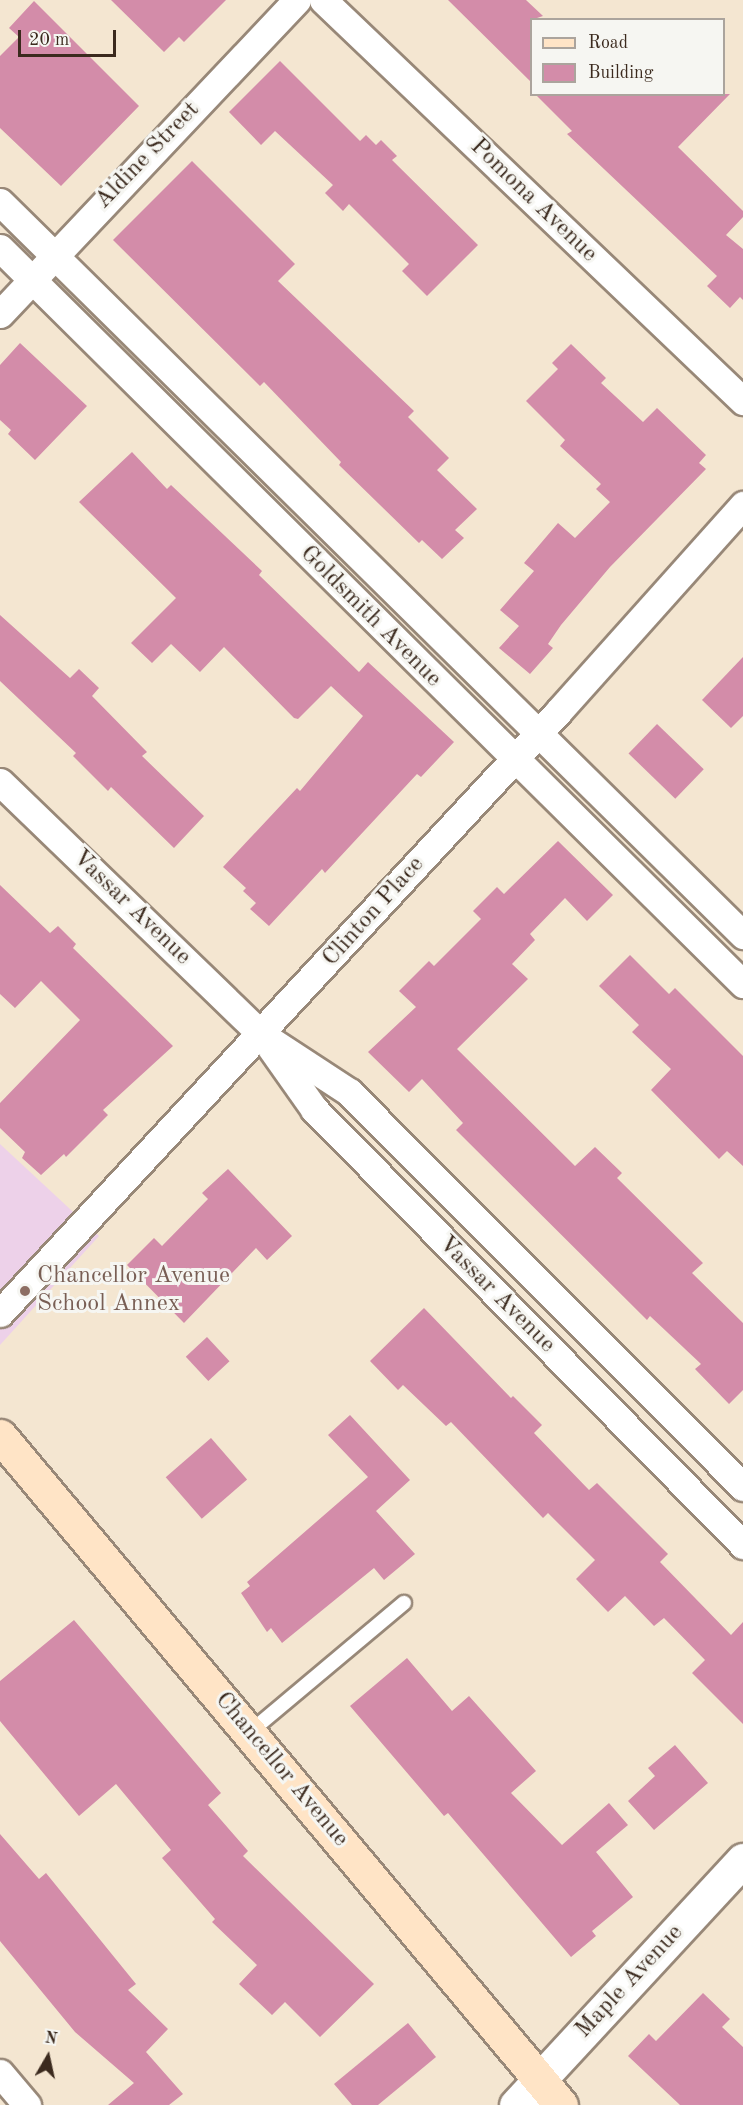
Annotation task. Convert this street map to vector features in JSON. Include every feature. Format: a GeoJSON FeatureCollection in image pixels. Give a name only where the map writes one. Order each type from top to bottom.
{"type":"FeatureCollection","features":[{"type":"Feature","properties":{"kind":"main road","name":"Chancellor Avenue"},"geometry":{"type":"LineString","coordinates":[[0,1436],[561,2105]]}},
{"type":"Feature","properties":{"kind":"street","name":"Aldine Street"},"geometry":{"type":"LineString","coordinates":[[0,314],[297,0]]}},
{"type":"Feature","properties":{"kind":"street","name":"Pomona Avenue"},"geometry":{"type":"LineString","coordinates":[[323,0],[743,401]]}},
{"type":"Feature","properties":{"kind":"street","name":"Goldsmith Avenue"},"geometry":{"type":"LineString","coordinates":[[0,202],[743,935]]}},
{"type":"Feature","properties":{"kind":"street","name":"Goldsmith Avenue"},"geometry":{"type":"LineString","coordinates":[[0,248],[743,984]]}},
{"type":"Feature","properties":{"kind":"street"},"geometry":{"type":"LineString","coordinates":[[266,513],[290,486]]}},
{"type":"Feature","properties":{"kind":"street","name":"Clinton Place"},"geometry":{"type":"LineString","coordinates":[[0,1314],[262,1035],[539,733],[743,505]]}},
{"type":"Feature","properties":{"kind":"street","name":"Vassar Avenue"},"geometry":{"type":"LineString","coordinates":[[0,782],[262,1035],[349,1092],[743,1487]]}},
{"type":"Feature","properties":{"kind":"street","name":"Vassar Avenue"},"geometry":{"type":"LineString","coordinates":[[262,1035],[314,1109],[743,1545]]}},
{"type":"Feature","properties":{"kind":"street"},"geometry":{"type":"LineString","coordinates":[[573,1373],[602,1346]]}},
{"type":"Feature","properties":{"kind":"street","name":"Maple Avenue"},"geometry":{"type":"LineString","coordinates":[[516,2105],[743,1860]]}},
{"type":"Feature","properties":{"kind":"street"},"geometry":{"type":"LineString","coordinates":[[0,2073],[27,2105]]}},
{"type":"Feature","properties":{"kind":"lane"},"geometry":{"type":"LineString","coordinates":[[250,1732],[404,1603]]}},
{"type":"Feature","properties":{"kind":"shaded area","name":"Chancellor Avenue School Annex"},"geometry":{"type":"Polygon","coordinates":[[[0,1144],[99,1236],[0,1345],[0,1144]]]}},
{"type":"Feature","properties":{"kind":"building"},"geometry":{"type":"Polygon","coordinates":[[[111,0],[226,0],[184,42],[179,37],[164,52],[111,0]]]}},
{"type":"Feature","properties":{"kind":"building"},"geometry":{"type":"Polygon","coordinates":[[[448,0],[526,0],[543,16],[530,18],[530,81],[448,0]]]}},
{"type":"Feature","properties":{"kind":"building"},"geometry":{"type":"Polygon","coordinates":[[[34,1],[139,106],[61,186],[0,128],[0,56],[19,37],[9,28],[34,1]]]}},
{"type":"Feature","properties":{"kind":"building"},"geometry":{"type":"Polygon","coordinates":[[[280,61],[360,141],[366,135],[376,145],[381,140],[397,156],[392,160],[478,245],[427,296],[402,271],[409,264],[349,204],[343,211],[325,193],[333,185],[275,131],[261,145],[229,112],[280,61]]]}},
{"type":"Feature","properties":{"kind":"building"},"geometry":{"type":"Polygon","coordinates":[[[725,94],[730,94],[678,147],[743,211],[743,217],[726,235],[743,249],[743,300],[740,297],[730,308],[707,286],[717,276],[567,134],[572,131],[537,96],[725,96],[725,94]]]}},
{"type":"Feature","properties":{"kind":"building"},"geometry":{"type":"Polygon","coordinates":[[[192,161],[295,264],[278,281],[414,411],[408,417],[449,458],[437,470],[477,509],[455,530],[464,538],[442,559],[422,540],[419,543],[339,465],[341,462],[264,382],[260,386],[113,240],[192,161]]]}},
{"type":"Feature","properties":{"kind":"building"},"geometry":{"type":"Polygon","coordinates":[[[20,343],[87,406],[35,460],[8,434],[11,430],[0,420],[0,365],[20,343]]]}},
{"type":"Feature","properties":{"kind":"building"},"geometry":{"type":"Polygon","coordinates":[[[571,344],[606,378],[601,383],[643,422],[657,408],[706,455],[699,463],[706,469],[610,567],[561,625],[548,644],[553,648],[530,674],[499,648],[519,626],[500,610],[534,571],[524,563],[558,523],[575,538],[610,502],[596,489],[601,484],[560,446],[565,440],[526,401],[558,369],[552,363],[571,344]]]}},
{"type":"Feature","properties":{"kind":"building"},"geometry":{"type":"Polygon","coordinates":[[[132,452],[167,489],[171,485],[262,571],[259,575],[359,672],[368,662],[454,742],[421,777],[417,774],[325,873],[322,869],[269,926],[250,909],[256,903],[243,891],[246,888],[223,867],[297,788],[300,791],[363,716],[331,686],[298,719],[294,718],[224,647],[200,672],[171,644],[152,663],[131,643],[176,598],[79,502],[132,452]]]}},
{"type":"Feature","properties":{"kind":"building"},"geometry":{"type":"Polygon","coordinates":[[[0,615],[70,678],[79,669],[99,688],[92,696],[147,752],[142,756],[204,816],[174,848],[111,787],[108,791],[73,756],[76,753],[0,681],[0,615]]]}},
{"type":"Feature","properties":{"kind":"building"},"geometry":{"type":"Polygon","coordinates":[[[743,657],[743,716],[731,728],[702,700],[743,657]]]}},
{"type":"Feature","properties":{"kind":"building"},"geometry":{"type":"Polygon","coordinates":[[[657,724],[704,769],[675,799],[629,753],[657,724]]]}},
{"type":"Feature","properties":{"kind":"building"},"geometry":{"type":"Polygon","coordinates":[[[558,841],[613,895],[587,921],[565,898],[530,934],[535,940],[512,964],[528,979],[457,1049],[575,1166],[595,1147],[622,1173],[617,1178],[703,1263],[692,1273],[743,1323],[743,1390],[729,1404],[695,1369],[701,1364],[650,1316],[647,1320],[456,1130],[463,1123],[422,1079],[409,1092],[368,1052],[416,1007],[399,991],[429,961],[434,966],[481,919],[473,911],[497,887],[504,894],[558,841]]]}},
{"type":"Feature","properties":{"kind":"building"},"geometry":{"type":"Polygon","coordinates":[[[0,885],[50,933],[58,926],[76,944],[73,948],[173,1046],[103,1110],[108,1115],[66,1157],[64,1154],[41,1175],[22,1158],[25,1152],[0,1128],[0,1103],[80,1020],[41,981],[15,1008],[0,994],[0,885]]]}},
{"type":"Feature","properties":{"kind":"building"},"geometry":{"type":"Polygon","coordinates":[[[630,955],[669,994],[675,988],[743,1056],[743,1166],[727,1151],[719,1159],[651,1090],[671,1069],[632,1032],[639,1025],[599,986],[630,955]]]}},
{"type":"Feature","properties":{"kind":"building"},"geometry":{"type":"Polygon","coordinates":[[[228,1169],[292,1236],[267,1260],[256,1248],[184,1323],[127,1265],[154,1238],[162,1246],[208,1199],[202,1193],[228,1169]]]}},
{"type":"Feature","properties":{"kind":"building"},"geometry":{"type":"Polygon","coordinates":[[[424,1308],[511,1398],[513,1396],[542,1425],[534,1433],[589,1490],[597,1483],[668,1554],[660,1562],[731,1635],[743,1622],[743,1724],[692,1673],[705,1660],[664,1618],[654,1626],[625,1596],[608,1612],[576,1579],[595,1560],[548,1513],[543,1518],[451,1422],[446,1426],[403,1385],[398,1390],[370,1361],[424,1308]]]}},
{"type":"Feature","properties":{"kind":"building"},"geometry":{"type":"Polygon","coordinates":[[[207,1337],[230,1361],[208,1381],[186,1357],[207,1337]]]}},
{"type":"Feature","properties":{"kind":"building"},"geometry":{"type":"Polygon","coordinates":[[[350,1415],[410,1480],[376,1511],[415,1554],[384,1580],[374,1568],[282,1643],[271,1628],[267,1632],[241,1593],[250,1586],[247,1582],[368,1477],[328,1435],[350,1415]]]}},
{"type":"Feature","properties":{"kind":"building"},"geometry":{"type":"Polygon","coordinates":[[[211,1438],[247,1480],[202,1519],[166,1477],[211,1438]]]}},
{"type":"Feature","properties":{"kind":"building"},"geometry":{"type":"Polygon","coordinates":[[[74,1620],[221,1793],[208,1805],[248,1851],[243,1856],[374,1984],[320,2037],[285,2002],[272,2015],[239,1984],[257,1965],[212,1922],[215,1919],[162,1858],[171,1850],[116,1784],[79,1816],[0,1721],[0,1681],[74,1620]]]}},
{"type":"Feature","properties":{"kind":"building"},"geometry":{"type":"Polygon","coordinates":[[[407,1658],[452,1711],[469,1696],[536,1771],[511,1793],[562,1845],[609,1803],[628,1825],[596,1852],[633,1897],[592,1931],[596,1936],[571,1957],[448,1813],[444,1816],[350,1706],[407,1658]]]}},
{"type":"Feature","properties":{"kind":"building"},"geometry":{"type":"Polygon","coordinates":[[[675,1745],[708,1783],[654,1830],[628,1801],[655,1776],[648,1768],[675,1745]]]}},
{"type":"Feature","properties":{"kind":"building"},"geometry":{"type":"Polygon","coordinates":[[[0,1834],[39,1879],[46,1873],[136,1984],[128,1990],[168,2029],[146,2052],[183,2094],[169,2105],[108,2105],[134,2083],[75,2032],[0,1941],[0,1834]]]}},
{"type":"Feature","properties":{"kind":"building"},"geometry":{"type":"Polygon","coordinates":[[[703,1993],[730,2019],[722,2027],[743,2047],[743,2105],[680,2105],[628,2056],[649,2034],[656,2041],[703,1993]]]}},
{"type":"Feature","properties":{"kind":"building"},"geometry":{"type":"Polygon","coordinates":[[[408,2023],[436,2057],[378,2105],[352,2105],[334,2084],[408,2023]]]}},
{"type":"Feature","properties":{"kind":"place","name":"Chancellor Avenue School Annex"},"geometry":{"type":"Point","coordinates":[25,1291]}}]}
